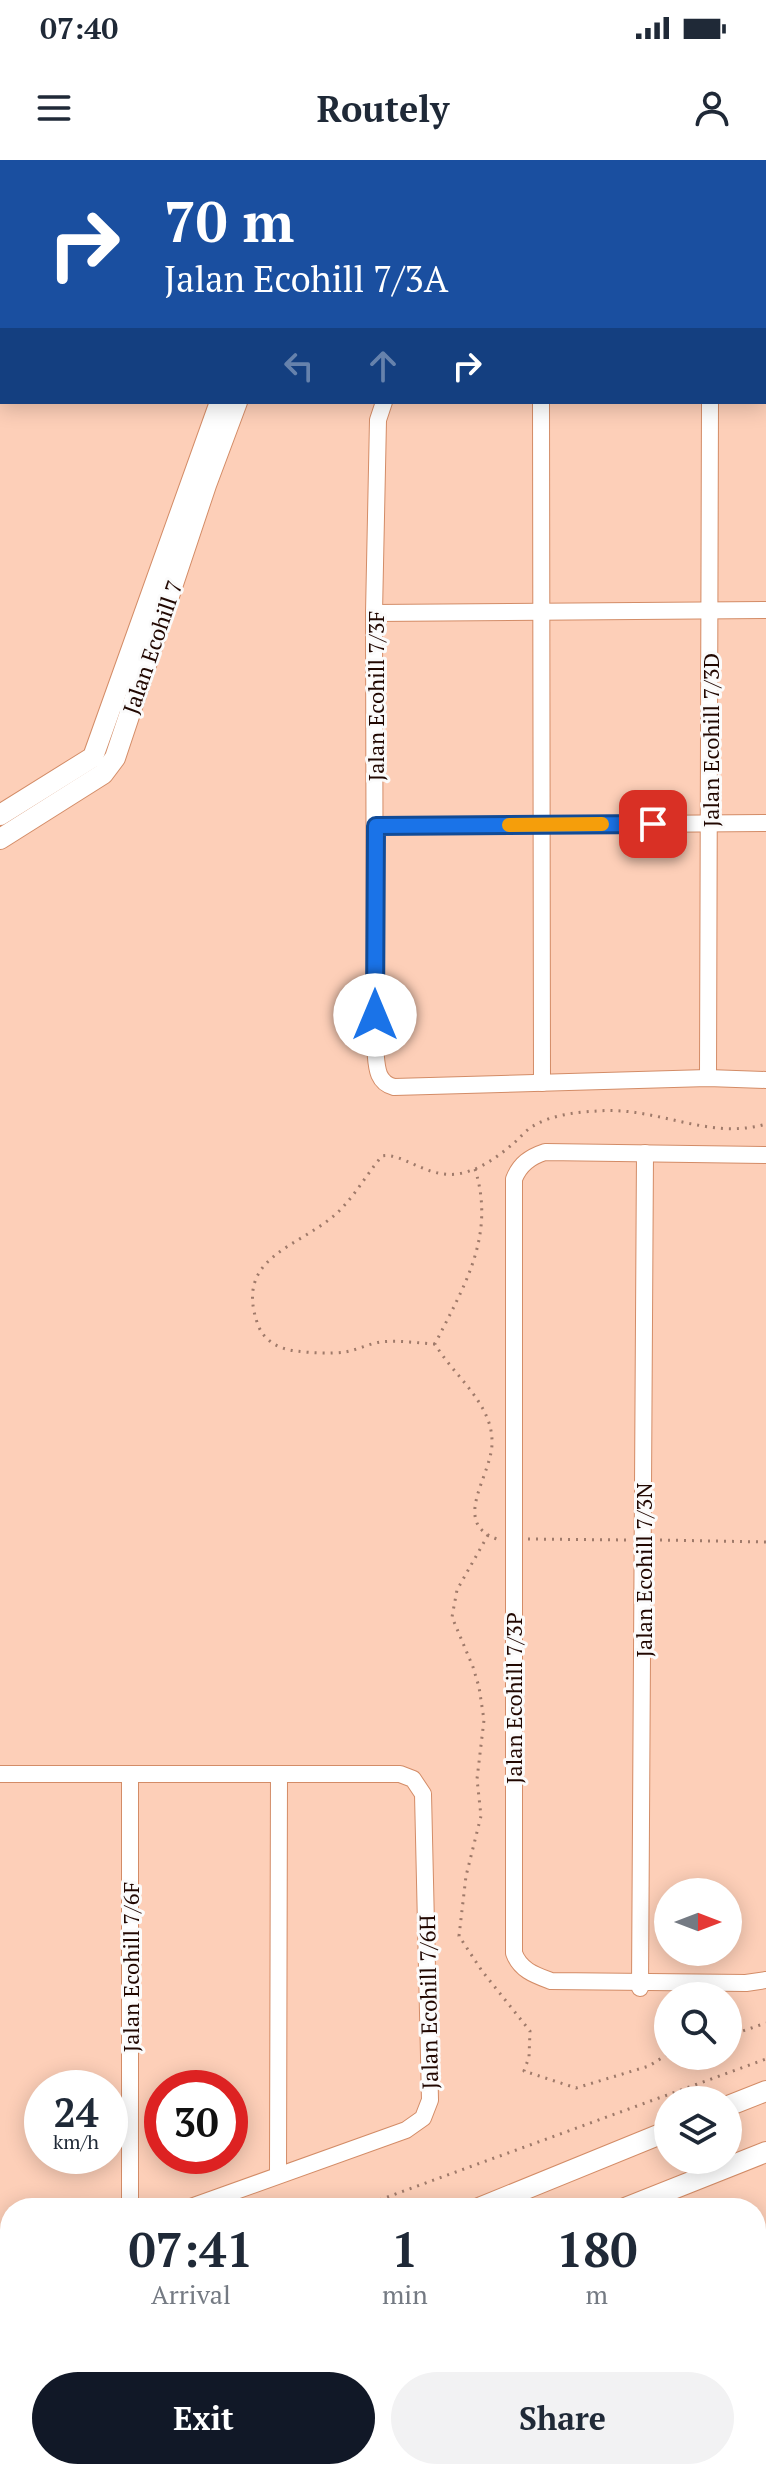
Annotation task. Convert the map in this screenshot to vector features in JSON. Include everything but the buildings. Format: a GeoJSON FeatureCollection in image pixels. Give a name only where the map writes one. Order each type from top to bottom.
{"type":"FeatureCollection","features":[{"type":"Feature","properties":{"kind":"street"},"geometry":{"type":"LineString","coordinates":[[0,815],[93,757],[219,404]]}},
{"type":"Feature","properties":{"kind":"street","name":"Jalan Ecohill 7"},"geometry":{"type":"LineString","coordinates":[[0,839],[103,774],[115,758],[236,404]]}},
{"type":"Feature","properties":{"kind":"street","name":"Jalan Ecohill 7/3F"},"geometry":{"type":"LineString","coordinates":[[383,404],[378,420],[374,613],[375,1047],[380,1079],[385,1085],[394,1087],[542,1083]]}},
{"type":"Feature","properties":{"kind":"street"},"geometry":{"type":"LineString","coordinates":[[541,404],[542,1083],[708,1078],[766,1080]]}},
{"type":"Feature","properties":{"kind":"street","name":"Jalan Ecohill 7/3D"},"geometry":{"type":"LineString","coordinates":[[708,1078],[710,404]]}},
{"type":"Feature","properties":{"kind":"street"},"geometry":{"type":"LineString","coordinates":[[374,613],[766,610]]}},
{"type":"Feature","properties":{"kind":"street"},"geometry":{"type":"LineString","coordinates":[[376,826],[766,823]]}},
{"type":"Feature","properties":{"kind":"street","name":"Jalan Ecohill 7/3P"},"geometry":{"type":"LineString","coordinates":[[645,1153],[545,1152],[524,1163],[514,1179],[514,1953],[518,1964],[551,1981],[640,1985],[766,1980]]}},
{"type":"Feature","properties":{"kind":"street"},"geometry":{"type":"LineString","coordinates":[[645,1153],[766,1155]]}},
{"type":"Feature","properties":{"kind":"street","name":"Jalan Ecohill 7/3N"},"geometry":{"type":"LineString","coordinates":[[640,1985],[645,1153]]}},
{"type":"Feature","properties":{"kind":"street"},"geometry":{"type":"LineString","coordinates":[[0,1774],[279,1774],[278,2175]]}},
{"type":"Feature","properties":{"kind":"street","name":"Jalan Ecohill 7/6F"},"geometry":{"type":"LineString","coordinates":[[130,1774],[130,2198]]}},
{"type":"Feature","properties":{"kind":"street","name":"Jalan Ecohill 7/6H"},"geometry":{"type":"LineString","coordinates":[[215,2198],[406,2130],[423,2118],[430,2100],[423,1794],[413,1779],[400,1774],[279,1774]]}},
{"type":"Feature","properties":{"kind":"street"},"geometry":{"type":"LineString","coordinates":[[742,2100],[766,2091]]}},
{"type":"Feature","properties":{"kind":"street"},"geometry":{"type":"LineString","coordinates":[[504,2198],[654,2137]]}},
{"type":"Feature","properties":{"kind":"street"},"geometry":{"type":"LineString","coordinates":[[650,2198],[766,2152]]}},
{"type":"Feature","properties":{"kind":"path"},"geometry":{"type":"LineString","coordinates":[[512,1543],[488,1535],[474,1518],[479,1490],[492,1453],[490,1423],[461,1377],[435,1344],[382,1342],[345,1352],[295,1351],[278,1347],[260,1330],[255,1316],[255,1282],[260,1269],[273,1254],[337,1213],[382,1156],[391,1155],[429,1172],[457,1174],[475,1169],[516,1142],[532,1127],[550,1119],[578,1113],[624,1110],[712,1129],[738,1130],[766,1124]]}},
{"type":"Feature","properties":{"kind":"path"},"geometry":{"type":"LineString","coordinates":[[435,1344],[475,1263],[481,1238],[482,1206],[475,1169]]}},
{"type":"Feature","properties":{"kind":"path"},"geometry":{"type":"LineString","coordinates":[[742,2031],[766,2023]]}},
{"type":"Feature","properties":{"kind":"path"},"geometry":{"type":"LineString","coordinates":[[384,2198],[766,2059]]}},
{"type":"Feature","properties":{"kind":"slow traffic"},"geometry":{"type":"LineString","coordinates":[[509,825],[602,824]]}},
{"type":"Feature","properties":{"kind":"route"},"geometry":{"type":"LineString","coordinates":[[375,1015],[376,826],[653,824]]}}]}
